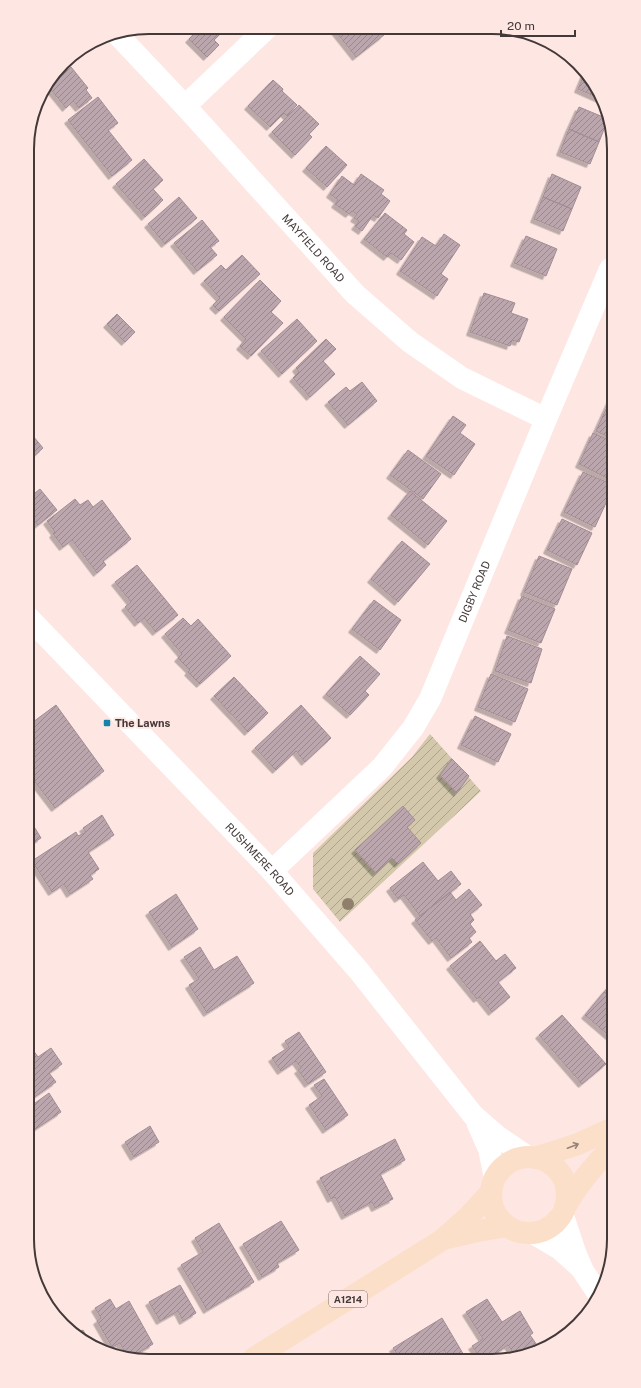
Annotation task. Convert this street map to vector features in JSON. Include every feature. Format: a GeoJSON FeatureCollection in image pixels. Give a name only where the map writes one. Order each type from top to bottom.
{"type":"FeatureCollection","features":[{"type":"Feature","properties":{"kind":"main road"},"geometry":{"type":"LineString","coordinates":[[607,1131],[578,1144],[532,1158],[518,1159],[501,1169],[493,1185],[493,1208],[497,1216],[507,1226],[523,1233],[533,1233],[546,1229],[554,1224],[575,1190],[607,1153]]}},
{"type":"Feature","properties":{"kind":"main road"},"geometry":{"type":"LineString","coordinates":[[532,1158],[544,1160],[552,1165],[564,1180],[567,1198],[564,1210]]}},
{"type":"Feature","properties":{"kind":"main road","name":"A1214"},"geometry":{"type":"LineString","coordinates":[[260,1354],[442,1240],[481,1205],[493,1185]]}},
{"type":"Feature","properties":{"kind":"main road","name":"A1214"},"geometry":{"type":"LineString","coordinates":[[442,1240],[478,1231],[507,1226]]}},
{"type":"Feature","properties":{"kind":"street"},"geometry":{"type":"LineString","coordinates":[[185,106],[261,34]]}},
{"type":"Feature","properties":{"kind":"street","name":"MAYFIELD ROAD"},"geometry":{"type":"LineString","coordinates":[[120,38],[185,106],[355,294],[410,342],[462,378],[546,419]]}},
{"type":"Feature","properties":{"kind":"street","name":"DIGBY ROAD"},"geometry":{"type":"LineString","coordinates":[[272,871],[382,767],[413,728],[430,699],[607,276]]}},
{"type":"Feature","properties":{"kind":"street","name":"RUSHMERE ROAD"},"geometry":{"type":"LineString","coordinates":[[34,623],[272,871],[359,970],[473,1115],[497,1136],[532,1158]]}},
{"type":"Feature","properties":{"kind":"street","name":"RUSHMERE ROAD"},"geometry":{"type":"LineString","coordinates":[[473,1115],[489,1149],[493,1185]]}},
{"type":"Feature","properties":{"kind":"street"},"geometry":{"type":"LineString","coordinates":[[564,1210],[568,1234],[583,1271]]}},
{"type":"Feature","properties":{"kind":"street"},"geometry":{"type":"LineString","coordinates":[[533,1233],[560,1249],[574,1260],[595,1289]]}},
{"type":"Feature","properties":{"kind":"shaded area"},"geometry":{"type":"Polygon","coordinates":[[[430,734],[481,791],[340,922],[313,889],[313,853],[412,757],[430,734]]]}},
{"type":"Feature","properties":{"kind":"building"},"geometry":{"type":"Polygon","coordinates":[[[194,34],[220,34],[214,40],[219,45],[207,57],[189,39],[194,34]]]}},
{"type":"Feature","properties":{"kind":"building"},"geometry":{"type":"Polygon","coordinates":[[[338,34],[383,34],[384,35],[356,57],[338,34]]]}},
{"type":"Feature","properties":{"kind":"building"},"geometry":{"type":"Polygon","coordinates":[[[71,67],[88,88],[86,90],[92,98],[79,108],[73,101],[66,108],[50,89],[63,74],[71,67]]]}},
{"type":"Feature","properties":{"kind":"building"},"geometry":{"type":"Polygon","coordinates":[[[582,78],[594,96],[578,89],[582,78]]]}},
{"type":"Feature","properties":{"kind":"building"},"geometry":{"type":"Polygon","coordinates":[[[273,80],[297,105],[287,116],[284,113],[270,127],[248,106],[273,80]]]}},
{"type":"Feature","properties":{"kind":"building"},"geometry":{"type":"Polygon","coordinates":[[[98,97],[118,123],[108,130],[132,160],[112,176],[68,120],[98,97]]]}},
{"type":"Feature","properties":{"kind":"building"},"geometry":{"type":"Polygon","coordinates":[[[299,105],[319,124],[309,134],[312,137],[295,155],[272,132],[299,105]]]}},
{"type":"Feature","properties":{"kind":"building"},"geometry":{"type":"Polygon","coordinates":[[[579,107],[602,117],[605,127],[599,142],[569,129],[579,107]]]}},
{"type":"Feature","properties":{"kind":"building"},"geometry":{"type":"Polygon","coordinates":[[[569,129],[599,142],[590,164],[560,152],[569,129]]]}},
{"type":"Feature","properties":{"kind":"building"},"geometry":{"type":"Polygon","coordinates":[[[326,146],[347,165],[327,187],[306,168],[326,146]]]}},
{"type":"Feature","properties":{"kind":"building"},"geometry":{"type":"Polygon","coordinates":[[[144,159],[163,180],[153,189],[163,200],[145,217],[116,184],[144,159]]]}},
{"type":"Feature","properties":{"kind":"building"},"geometry":{"type":"Polygon","coordinates":[[[361,174],[384,190],[381,194],[390,201],[378,218],[373,215],[362,231],[355,226],[359,221],[354,218],[357,214],[352,211],[349,214],[335,204],[338,200],[330,194],[342,176],[354,185],[361,174]]]}},
{"type":"Feature","properties":{"kind":"building"},"geometry":{"type":"Polygon","coordinates":[[[552,174],[581,187],[572,209],[543,197],[552,174]]]}},
{"type":"Feature","properties":{"kind":"building"},"geometry":{"type":"Polygon","coordinates":[[[179,197],[197,218],[165,244],[148,224],[179,197]]]}},
{"type":"Feature","properties":{"kind":"building"},"geometry":{"type":"Polygon","coordinates":[[[543,197],[572,209],[563,231],[534,219],[543,197]]]}},
{"type":"Feature","properties":{"kind":"building"},"geometry":{"type":"Polygon","coordinates":[[[385,213],[407,230],[404,234],[414,242],[401,260],[391,253],[387,257],[364,239],[385,213]]]}},
{"type":"Feature","properties":{"kind":"building"},"geometry":{"type":"Polygon","coordinates":[[[202,220],[219,241],[210,247],[217,255],[197,271],[174,243],[202,220]]]}},
{"type":"Feature","properties":{"kind":"building"},"geometry":{"type":"Polygon","coordinates":[[[444,234],[460,245],[441,274],[448,279],[437,296],[400,271],[422,237],[436,246],[444,234]]]}},
{"type":"Feature","properties":{"kind":"building"},"geometry":{"type":"Polygon","coordinates":[[[526,236],[557,249],[546,276],[514,263],[526,236]]]}},
{"type":"Feature","properties":{"kind":"building"},"geometry":{"type":"Polygon","coordinates":[[[242,255],[260,274],[219,311],[213,305],[220,298],[204,281],[221,265],[226,270],[242,255]]]}},
{"type":"Feature","properties":{"kind":"building"},"geometry":{"type":"Polygon","coordinates":[[[260,280],[281,301],[271,312],[283,323],[251,356],[240,346],[246,339],[224,317],[260,280]]]}},
{"type":"Feature","properties":{"kind":"building"},"geometry":{"type":"Polygon","coordinates":[[[484,293],[515,303],[511,313],[528,319],[519,342],[512,340],[510,346],[470,332],[484,293]]]}},
{"type":"Feature","properties":{"kind":"building"},"geometry":{"type":"Polygon","coordinates":[[[117,314],[135,332],[125,342],[107,324],[117,314]]]}},
{"type":"Feature","properties":{"kind":"building"},"geometry":{"type":"Polygon","coordinates":[[[297,319],[317,341],[282,374],[261,351],[297,319]]]}},
{"type":"Feature","properties":{"kind":"building"},"geometry":{"type":"Polygon","coordinates":[[[326,339],[336,349],[323,361],[335,374],[310,397],[293,378],[299,372],[296,368],[326,339]]]}},
{"type":"Feature","properties":{"kind":"building"},"geometry":{"type":"Polygon","coordinates":[[[362,382],[377,401],[348,425],[328,402],[346,387],[350,391],[362,382]]]}},
{"type":"Feature","properties":{"kind":"building"},"geometry":{"type":"Polygon","coordinates":[[[607,407],[607,436],[596,431],[607,407]]]}},
{"type":"Feature","properties":{"kind":"building"},"geometry":{"type":"Polygon","coordinates":[[[453,416],[466,425],[460,433],[475,444],[454,475],[426,456],[453,416]]]}},
{"type":"Feature","properties":{"kind":"building"},"geometry":{"type":"Polygon","coordinates":[[[593,433],[607,439],[607,478],[579,464],[593,433]]]}},
{"type":"Feature","properties":{"kind":"building"},"geometry":{"type":"Polygon","coordinates":[[[34,437],[43,448],[34,456],[34,437]]]}},
{"type":"Feature","properties":{"kind":"building"},"geometry":{"type":"Polygon","coordinates":[[[408,450],[441,474],[423,499],[390,475],[408,450]]]}},
{"type":"Feature","properties":{"kind":"building"},"geometry":{"type":"Polygon","coordinates":[[[583,472],[607,482],[607,501],[595,527],[564,512],[583,472]]]}},
{"type":"Feature","properties":{"kind":"building"},"geometry":{"type":"Polygon","coordinates":[[[40,489],[57,510],[38,525],[34,520],[34,494],[40,489]]]}},
{"type":"Feature","properties":{"kind":"building"},"geometry":{"type":"Polygon","coordinates":[[[410,491],[447,521],[428,545],[391,515],[410,491]]]}},
{"type":"Feature","properties":{"kind":"building"},"geometry":{"type":"Polygon","coordinates":[[[75,499],[80,505],[88,500],[93,507],[102,500],[131,539],[103,561],[106,565],[97,573],[72,540],[63,547],[53,534],[55,532],[47,521],[75,499]]]}},
{"type":"Feature","properties":{"kind":"building"},"geometry":{"type":"Polygon","coordinates":[[[562,519],[592,533],[577,565],[547,550],[562,519]]]}},
{"type":"Feature","properties":{"kind":"building"},"geometry":{"type":"Polygon","coordinates":[[[402,541],[430,564],[398,602],[371,579],[402,541]]]}},
{"type":"Feature","properties":{"kind":"building"},"geometry":{"type":"Polygon","coordinates":[[[539,556],[572,569],[557,605],[524,592],[539,556]]]}},
{"type":"Feature","properties":{"kind":"building"},"geometry":{"type":"Polygon","coordinates":[[[137,565],[178,615],[156,632],[144,618],[138,623],[125,607],[131,602],[115,582],[137,565]]]}},
{"type":"Feature","properties":{"kind":"building"},"geometry":{"type":"Polygon","coordinates":[[[522,596],[555,609],[541,643],[508,630],[522,596]]]}},
{"type":"Feature","properties":{"kind":"building"},"geometry":{"type":"Polygon","coordinates":[[[374,600],[401,620],[380,650],[352,629],[374,600]]]}},
{"type":"Feature","properties":{"kind":"building"},"geometry":{"type":"Polygon","coordinates":[[[183,618],[191,626],[198,619],[231,656],[200,684],[188,672],[190,670],[178,658],[182,654],[165,634],[183,618]]]}},
{"type":"Feature","properties":{"kind":"building"},"geometry":{"type":"Polygon","coordinates":[[[507,636],[542,649],[531,683],[495,671],[507,636]]]}},
{"type":"Feature","properties":{"kind":"building"},"geometry":{"type":"Polygon","coordinates":[[[360,656],[380,674],[365,691],[369,695],[350,715],[326,694],[360,656]]]}},
{"type":"Feature","properties":{"kind":"building"},"geometry":{"type":"Polygon","coordinates":[[[491,674],[528,689],[515,722],[478,707],[491,674]]]}},
{"type":"Feature","properties":{"kind":"building"},"geometry":{"type":"Polygon","coordinates":[[[234,677],[268,713],[248,732],[214,696],[234,677]]]}},
{"type":"Feature","properties":{"kind":"building"},"geometry":{"type":"Polygon","coordinates":[[[56,705],[104,771],[55,808],[34,781],[34,721],[56,705]]]}},
{"type":"Feature","properties":{"kind":"building"},"geometry":{"type":"Polygon","coordinates":[[[301,705],[331,738],[305,762],[296,751],[276,770],[255,748],[301,705]]]}},
{"type":"Feature","properties":{"kind":"building"},"geometry":{"type":"Polygon","coordinates":[[[475,716],[511,734],[498,762],[461,745],[475,716]]]}},
{"type":"Feature","properties":{"kind":"building"},"geometry":{"type":"Polygon","coordinates":[[[452,759],[469,776],[457,793],[440,775],[452,759]]]}},
{"type":"Feature","properties":{"kind":"building"},"geometry":{"type":"Polygon","coordinates":[[[403,806],[415,820],[407,827],[421,843],[398,864],[392,858],[376,873],[355,850],[403,806]]]}},
{"type":"Feature","properties":{"kind":"building"},"geometry":{"type":"Polygon","coordinates":[[[102,815],[114,835],[88,852],[99,869],[90,875],[93,879],[70,894],[64,884],[52,892],[34,864],[34,860],[76,832],[78,836],[86,832],[83,828],[102,815]]]}},
{"type":"Feature","properties":{"kind":"building"},"geometry":{"type":"Polygon","coordinates":[[[34,827],[41,838],[34,842],[34,827]]]}},
{"type":"Feature","properties":{"kind":"building"},"geometry":{"type":"Polygon","coordinates":[[[423,862],[438,881],[451,871],[461,884],[420,916],[404,895],[398,899],[390,888],[423,862]]]}},
{"type":"Feature","properties":{"kind":"building"},"geometry":{"type":"Polygon","coordinates":[[[469,889],[482,905],[470,914],[474,920],[470,924],[476,932],[469,938],[472,942],[451,958],[436,938],[432,941],[415,920],[450,892],[456,900],[469,889]]]}},
{"type":"Feature","properties":{"kind":"building"},"geometry":{"type":"Polygon","coordinates":[[[176,894],[198,929],[172,947],[149,912],[176,894]]]}},
{"type":"Feature","properties":{"kind":"building"},"geometry":{"type":"Polygon","coordinates":[[[480,941],[496,961],[505,954],[516,968],[498,982],[510,997],[492,1012],[480,997],[477,999],[450,966],[480,941]]]}},
{"type":"Feature","properties":{"kind":"building"},"geometry":{"type":"Polygon","coordinates":[[[200,947],[214,970],[237,956],[254,983],[207,1013],[189,985],[199,979],[184,957],[200,947]]]}},
{"type":"Feature","properties":{"kind":"building"},"geometry":{"type":"Polygon","coordinates":[[[604,992],[607,994],[607,1034],[585,1015],[604,992]]]}},
{"type":"Feature","properties":{"kind":"building"},"geometry":{"type":"Polygon","coordinates":[[[562,1015],[606,1064],[582,1084],[539,1035],[562,1015]]]}},
{"type":"Feature","properties":{"kind":"building"},"geometry":{"type":"Polygon","coordinates":[[[299,1032],[326,1072],[308,1084],[298,1070],[301,1068],[296,1061],[281,1071],[272,1058],[289,1047],[285,1041],[299,1032]]]}},
{"type":"Feature","properties":{"kind":"building"},"geometry":{"type":"Polygon","coordinates":[[[51,1048],[62,1064],[49,1073],[56,1082],[34,1097],[34,1051],[38,1057],[51,1048]]]}},
{"type":"Feature","properties":{"kind":"building"},"geometry":{"type":"Polygon","coordinates":[[[324,1079],[348,1115],[326,1130],[309,1105],[322,1096],[314,1085],[324,1079]]]}},
{"type":"Feature","properties":{"kind":"building"},"geometry":{"type":"Polygon","coordinates":[[[49,1093],[61,1112],[34,1130],[34,1104],[49,1093]]]}},
{"type":"Feature","properties":{"kind":"building"},"geometry":{"type":"Polygon","coordinates":[[[150,1126],[159,1142],[134,1157],[125,1142],[150,1126]]]}},
{"type":"Feature","properties":{"kind":"building"},"geometry":{"type":"Polygon","coordinates":[[[395,1139],[405,1160],[380,1174],[393,1199],[375,1208],[372,1202],[345,1216],[335,1197],[331,1199],[320,1178],[395,1139]]]}},
{"type":"Feature","properties":{"kind":"building"},"geometry":{"type":"Polygon","coordinates":[[[281,1221],[299,1250],[277,1263],[279,1267],[262,1277],[243,1244],[281,1221]]]}},
{"type":"Feature","properties":{"kind":"building"},"geometry":{"type":"Polygon","coordinates":[[[219,1223],[254,1282],[207,1310],[181,1265],[203,1252],[195,1238],[219,1223]]]}},
{"type":"Feature","properties":{"kind":"building"},"geometry":{"type":"Polygon","coordinates":[[[180,1285],[196,1313],[183,1321],[178,1311],[160,1321],[149,1302],[180,1285]]]}},
{"type":"Feature","properties":{"kind":"building"},"geometry":{"type":"Polygon","coordinates":[[[110,1299],[116,1309],[129,1301],[153,1344],[137,1353],[125,1352],[120,1343],[112,1347],[97,1321],[101,1318],[95,1308],[110,1299]]]}},
{"type":"Feature","properties":{"kind":"building"},"geometry":{"type":"Polygon","coordinates":[[[487,1299],[502,1322],[520,1311],[533,1333],[530,1335],[537,1345],[513,1352],[508,1345],[495,1354],[478,1354],[472,1346],[483,1339],[466,1312],[487,1299]]]}},
{"type":"Feature","properties":{"kind":"building"},"geometry":{"type":"Polygon","coordinates":[[[442,1318],[463,1354],[446,1354],[444,1350],[437,1354],[397,1354],[393,1348],[442,1318]]]}},
{"type":"Feature","properties":{"kind":"place","name":"The Lawns"},"geometry":{"type":"Point","coordinates":[107,723]}}]}
